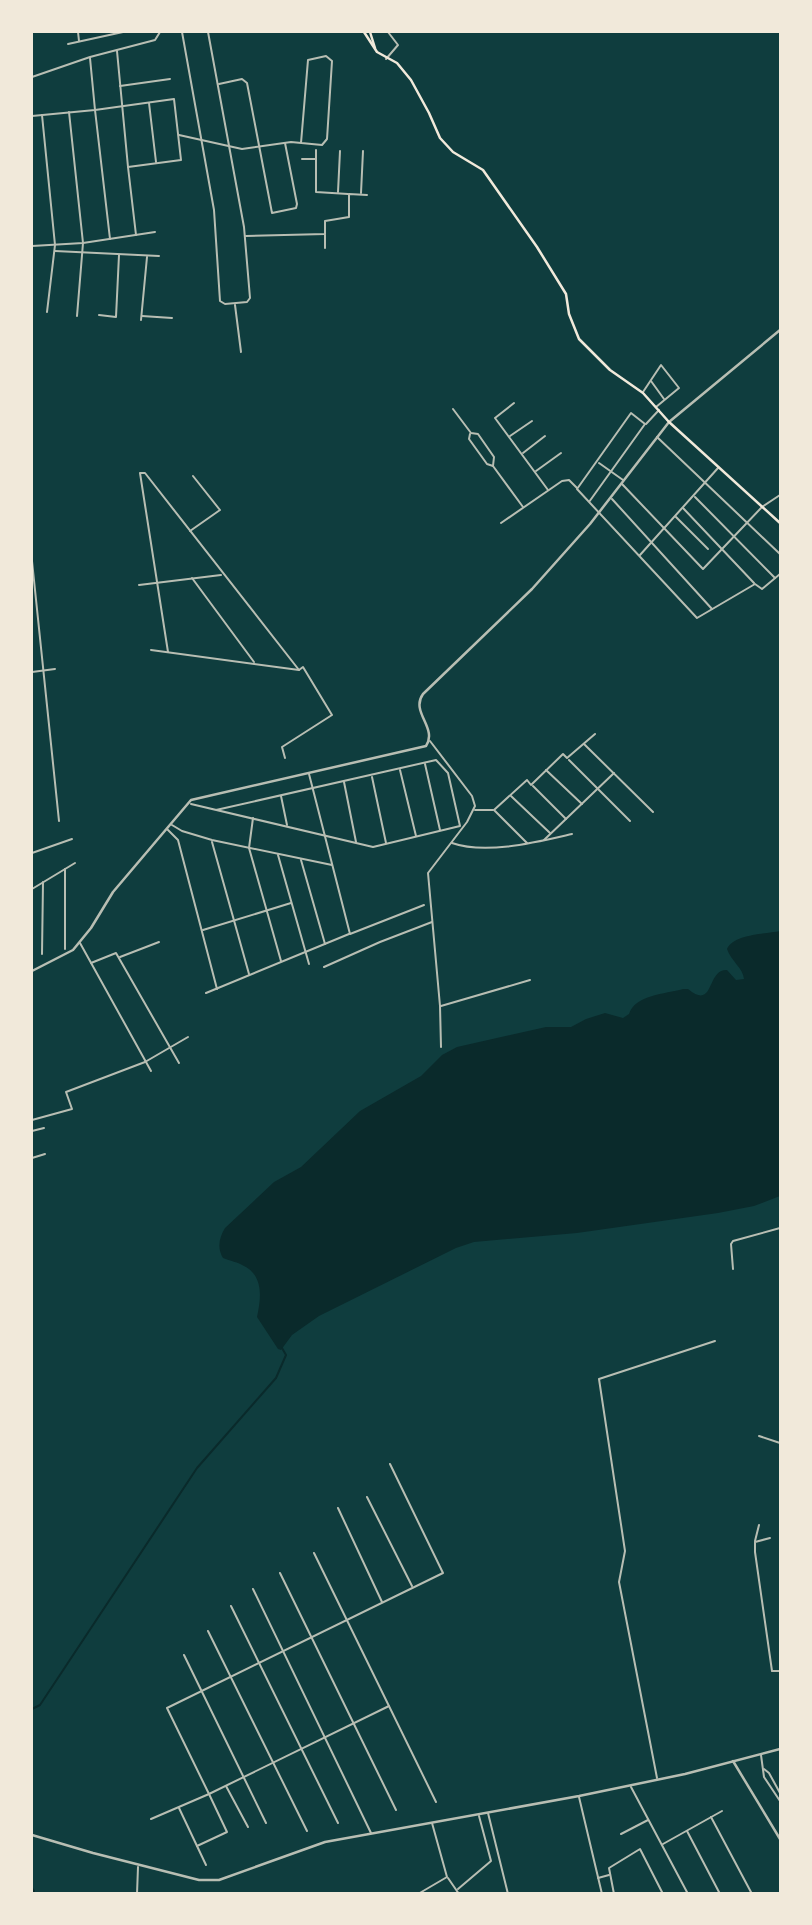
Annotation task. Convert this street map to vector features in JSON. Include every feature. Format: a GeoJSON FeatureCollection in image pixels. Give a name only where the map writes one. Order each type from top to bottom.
{"type":"FeatureCollection","features":[{"type":"Feature","properties":{"kind":"main road"},"geometry":{"type":"LineString","coordinates":[[364,32],[377,52],[397,63],[411,80],[440,138],[453,152],[483,170],[537,247],[566,294],[579,339],[610,370],[643,393],[669,422],[780,523]]}},
{"type":"Feature","properties":{"kind":"main road"},"geometry":{"type":"LineString","coordinates":[[370,32],[377,52]]}},
{"type":"Feature","properties":{"kind":"street"},"geometry":{"type":"LineString","coordinates":[[78,32],[80,41]]}},
{"type":"Feature","properties":{"kind":"street"},"geometry":{"type":"LineString","coordinates":[[102,32],[103,36]]}},
{"type":"Feature","properties":{"kind":"street"},"geometry":{"type":"LineString","coordinates":[[68,44],[123,32]]}},
{"type":"Feature","properties":{"kind":"street"},"geometry":{"type":"LineString","coordinates":[[32,77],[89,57],[155,40],[160,32]]}},
{"type":"Feature","properties":{"kind":"street"},"geometry":{"type":"LineString","coordinates":[[182,32],[214,210],[220,301],[225,304],[247,302],[250,298],[245,236],[208,32]]}},
{"type":"Feature","properties":{"kind":"street"},"geometry":{"type":"LineString","coordinates":[[386,59],[398,45],[388,32]]}},
{"type":"Feature","properties":{"kind":"street"},"geometry":{"type":"LineString","coordinates":[[117,50],[136,235]]}},
{"type":"Feature","properties":{"kind":"street"},"geometry":{"type":"LineString","coordinates":[[178,135],[242,149],[285,142],[322,145],[327,139],[332,61],[326,56],[308,60],[301,143]]}},
{"type":"Feature","properties":{"kind":"street"},"geometry":{"type":"LineString","coordinates":[[89,57],[110,239]]}},
{"type":"Feature","properties":{"kind":"street"},"geometry":{"type":"LineString","coordinates":[[120,86],[170,79]]}},
{"type":"Feature","properties":{"kind":"street"},"geometry":{"type":"LineString","coordinates":[[218,85],[243,79],[246,81],[272,213],[296,208],[297,204],[285,142]]}},
{"type":"Feature","properties":{"kind":"street"},"geometry":{"type":"LineString","coordinates":[[32,116],[174,99],[181,160],[128,167]]}},
{"type":"Feature","properties":{"kind":"street"},"geometry":{"type":"LineString","coordinates":[[149,103],[156,163]]}},
{"type":"Feature","properties":{"kind":"street"},"geometry":{"type":"LineString","coordinates":[[69,112],[83,243],[77,316]]}},
{"type":"Feature","properties":{"kind":"street"},"geometry":{"type":"LineString","coordinates":[[42,115],[55,245],[47,312]]}},
{"type":"Feature","properties":{"kind":"street"},"geometry":{"type":"LineString","coordinates":[[316,150],[316,192],[367,195]]}},
{"type":"Feature","properties":{"kind":"street"},"geometry":{"type":"LineString","coordinates":[[338,193],[340,151]]}},
{"type":"Feature","properties":{"kind":"street"},"geometry":{"type":"LineString","coordinates":[[361,195],[363,151]]}},
{"type":"Feature","properties":{"kind":"street"},"geometry":{"type":"LineString","coordinates":[[302,159],[316,159]]}},
{"type":"Feature","properties":{"kind":"street"},"geometry":{"type":"LineString","coordinates":[[325,248],[325,220],[349,218],[349,194]]}},
{"type":"Feature","properties":{"kind":"street"},"geometry":{"type":"LineString","coordinates":[[32,246],[83,243],[155,232]]}},
{"type":"Feature","properties":{"kind":"street"},"geometry":{"type":"LineString","coordinates":[[245,236],[325,234]]}},
{"type":"Feature","properties":{"kind":"street"},"geometry":{"type":"LineString","coordinates":[[54,251],[159,256]]}},
{"type":"Feature","properties":{"kind":"street"},"geometry":{"type":"LineString","coordinates":[[99,315],[116,317],[119,254]]}},
{"type":"Feature","properties":{"kind":"street"},"geometry":{"type":"LineString","coordinates":[[147,256],[141,318],[172,318]]}},
{"type":"Feature","properties":{"kind":"street"},"geometry":{"type":"LineString","coordinates":[[235,303],[241,352]]}},
{"type":"Feature","properties":{"kind":"street"},"geometry":{"type":"LineString","coordinates":[[441,1047],[428,871],[475,810],[472,796],[429,741],[418,709],[419,700],[532,589],[611,498],[669,422],[780,330]]}},
{"type":"Feature","properties":{"kind":"street"},"geometry":{"type":"LineString","coordinates":[[589,502],[657,408],[679,388],[661,365],[643,393]]}},
{"type":"Feature","properties":{"kind":"street"},"geometry":{"type":"LineString","coordinates":[[651,380],[665,400]]}},
{"type":"Feature","properties":{"kind":"street"},"geometry":{"type":"LineString","coordinates":[[514,402],[495,418],[548,490]]}},
{"type":"Feature","properties":{"kind":"street"},"geometry":{"type":"LineString","coordinates":[[453,409],[471,433],[478,434],[494,457],[493,466]]}},
{"type":"Feature","properties":{"kind":"street"},"geometry":{"type":"LineString","coordinates":[[577,489],[631,413],[645,424]]}},
{"type":"Feature","properties":{"kind":"street"},"geometry":{"type":"LineString","coordinates":[[509,436],[532,421]]}},
{"type":"Feature","properties":{"kind":"street"},"geometry":{"type":"LineString","coordinates":[[471,433],[469,439],[486,464],[493,466],[523,507]]}},
{"type":"Feature","properties":{"kind":"street"},"geometry":{"type":"LineString","coordinates":[[522,454],[545,436]]}},
{"type":"Feature","properties":{"kind":"street"},"geometry":{"type":"LineString","coordinates":[[657,437],[780,554]]}},
{"type":"Feature","properties":{"kind":"street"},"geometry":{"type":"LineString","coordinates":[[535,472],[561,453]]}},
{"type":"Feature","properties":{"kind":"street"},"geometry":{"type":"LineString","coordinates":[[597,462],[623,482],[703,569],[762,507],[780,495]]}},
{"type":"Feature","properties":{"kind":"street"},"geometry":{"type":"LineString","coordinates":[[639,555],[718,467]]}},
{"type":"Feature","properties":{"kind":"street"},"geometry":{"type":"LineString","coordinates":[[168,652],[141,473],[145,474],[299,670]]}},
{"type":"Feature","properties":{"kind":"street"},"geometry":{"type":"LineString","coordinates":[[190,532],[220,510],[192,476]]}},
{"type":"Feature","properties":{"kind":"street"},"geometry":{"type":"LineString","coordinates":[[501,523],[566,479],[697,618],[755,584]]}},
{"type":"Feature","properties":{"kind":"street"},"geometry":{"type":"LineString","coordinates":[[694,495],[775,578]]}},
{"type":"Feature","properties":{"kind":"street"},"geometry":{"type":"LineString","coordinates":[[611,498],[713,609]]}},
{"type":"Feature","properties":{"kind":"street"},"geometry":{"type":"LineString","coordinates":[[683,508],[761,590],[780,574]]}},
{"type":"Feature","properties":{"kind":"street"},"geometry":{"type":"LineString","coordinates":[[675,516],[708,549]]}},
{"type":"Feature","properties":{"kind":"street"},"geometry":{"type":"LineString","coordinates":[[32,561],[59,821]]}},
{"type":"Feature","properties":{"kind":"street"},"geometry":{"type":"LineString","coordinates":[[139,585],[222,575]]}},
{"type":"Feature","properties":{"kind":"street"},"geometry":{"type":"LineString","coordinates":[[192,578],[255,664]]}},
{"type":"Feature","properties":{"kind":"street"},"geometry":{"type":"LineString","coordinates":[[151,650],[299,670],[303,667],[332,715],[282,747],[285,758]]}},
{"type":"Feature","properties":{"kind":"street"},"geometry":{"type":"LineString","coordinates":[[32,672],[55,670]]}},
{"type":"Feature","properties":{"kind":"street"},"geometry":{"type":"LineString","coordinates":[[568,758],[595,734]]}},
{"type":"Feature","properties":{"kind":"street"},"geometry":{"type":"LineString","coordinates":[[32,971],[73,950],[113,892],[191,800],[412,750],[426,746],[429,741]]}},
{"type":"Feature","properties":{"kind":"street"},"geometry":{"type":"LineString","coordinates":[[584,744],[653,813]]}},
{"type":"Feature","properties":{"kind":"street"},"geometry":{"type":"LineString","coordinates":[[531,785],[563,754],[630,821]]}},
{"type":"Feature","properties":{"kind":"street"},"geometry":{"type":"LineString","coordinates":[[191,804],[216,810],[287,826],[373,847],[460,826],[447,773],[437,760],[216,810]]}},
{"type":"Feature","properties":{"kind":"street"},"geometry":{"type":"LineString","coordinates":[[425,762],[441,831]]}},
{"type":"Feature","properties":{"kind":"street"},"geometry":{"type":"LineString","coordinates":[[400,768],[416,837]]}},
{"type":"Feature","properties":{"kind":"street"},"geometry":{"type":"LineString","coordinates":[[546,769],[583,805]]}},
{"type":"Feature","properties":{"kind":"street"},"geometry":{"type":"LineString","coordinates":[[309,773],[350,934]]}},
{"type":"Feature","properties":{"kind":"street"},"geometry":{"type":"LineString","coordinates":[[543,841],[614,774]]}},
{"type":"Feature","properties":{"kind":"street"},"geometry":{"type":"LineString","coordinates":[[371,775],[386,844]]}},
{"type":"Feature","properties":{"kind":"street"},"geometry":{"type":"LineString","coordinates":[[475,810],[494,810],[527,780],[567,820]]}},
{"type":"Feature","properties":{"kind":"street"},"geometry":{"type":"LineString","coordinates":[[344,781],[357,843]]}},
{"type":"Feature","properties":{"kind":"street"},"geometry":{"type":"LineString","coordinates":[[281,795],[287,826]]}},
{"type":"Feature","properties":{"kind":"street"},"geometry":{"type":"LineString","coordinates":[[511,795],[550,834]]}},
{"type":"Feature","properties":{"kind":"street"},"geometry":{"type":"LineString","coordinates":[[494,810],[527,843]]}},
{"type":"Feature","properties":{"kind":"street"},"geometry":{"type":"LineString","coordinates":[[253,818],[249,848],[282,962]]}},
{"type":"Feature","properties":{"kind":"street"},"geometry":{"type":"LineString","coordinates":[[171,825],[178,830],[212,840],[332,865]]}},
{"type":"Feature","properties":{"kind":"street"},"geometry":{"type":"LineString","coordinates":[[167,829],[178,840],[218,989]]}},
{"type":"Feature","properties":{"kind":"street"},"geometry":{"type":"LineString","coordinates":[[450,843],[477,848],[543,841],[572,834]]}},
{"type":"Feature","properties":{"kind":"street"},"geometry":{"type":"LineString","coordinates":[[32,853],[72,839]]}},
{"type":"Feature","properties":{"kind":"street"},"geometry":{"type":"LineString","coordinates":[[212,840],[249,975]]}},
{"type":"Feature","properties":{"kind":"street"},"geometry":{"type":"LineString","coordinates":[[278,854],[309,964]]}},
{"type":"Feature","properties":{"kind":"street"},"geometry":{"type":"LineString","coordinates":[[300,859],[325,944]]}},
{"type":"Feature","properties":{"kind":"street"},"geometry":{"type":"LineString","coordinates":[[32,889],[75,863]]}},
{"type":"Feature","properties":{"kind":"street"},"geometry":{"type":"LineString","coordinates":[[65,869],[65,949]]}},
{"type":"Feature","properties":{"kind":"street"},"geometry":{"type":"LineString","coordinates":[[42,954],[43,883]]}},
{"type":"Feature","properties":{"kind":"street"},"geometry":{"type":"LineString","coordinates":[[202,930],[291,903]]}},
{"type":"Feature","properties":{"kind":"street"},"geometry":{"type":"LineString","coordinates":[[206,993],[424,905]]}},
{"type":"Feature","properties":{"kind":"street"},"geometry":{"type":"LineString","coordinates":[[324,967],[432,922]]}},
{"type":"Feature","properties":{"kind":"street"},"geometry":{"type":"LineString","coordinates":[[119,958],[159,942]]}},
{"type":"Feature","properties":{"kind":"street"},"geometry":{"type":"LineString","coordinates":[[79,943],[151,1072]]}},
{"type":"Feature","properties":{"kind":"street"},"geometry":{"type":"LineString","coordinates":[[91,963],[116,953],[179,1063]]}},
{"type":"Feature","properties":{"kind":"street"},"geometry":{"type":"LineString","coordinates":[[440,1006],[530,980]]}},
{"type":"Feature","properties":{"kind":"street"},"geometry":{"type":"LineString","coordinates":[[32,1120],[72,1109],[66,1091],[145,1062],[188,1037]]}},
{"type":"Feature","properties":{"kind":"street"},"geometry":{"type":"LineString","coordinates":[[32,1131],[44,1128]]}},
{"type":"Feature","properties":{"kind":"street"},"geometry":{"type":"LineString","coordinates":[[32,1158],[45,1154]]}},
{"type":"Feature","properties":{"kind":"street"},"geometry":{"type":"LineString","coordinates":[[733,1269],[731,1242],[780,1228]]}},
{"type":"Feature","properties":{"kind":"street"},"geometry":{"type":"LineString","coordinates":[[658,1779],[619,1582],[625,1551],[599,1380],[715,1341]]}},
{"type":"Feature","properties":{"kind":"street"},"geometry":{"type":"LineString","coordinates":[[760,1436],[780,1443]]}},
{"type":"Feature","properties":{"kind":"street"},"geometry":{"type":"LineString","coordinates":[[197,1846],[227,1832],[167,1708],[443,1573],[390,1464]]}},
{"type":"Feature","properties":{"kind":"street"},"geometry":{"type":"LineString","coordinates":[[367,1497],[413,1588]]}},
{"type":"Feature","properties":{"kind":"street"},"geometry":{"type":"LineString","coordinates":[[338,1508],[382,1603]]}},
{"type":"Feature","properties":{"kind":"street"},"geometry":{"type":"LineString","coordinates":[[759,1525],[755,1542],[763,1619],[772,1671],[780,1671]]}},
{"type":"Feature","properties":{"kind":"street"},"geometry":{"type":"LineString","coordinates":[[755,1542],[770,1538]]}},
{"type":"Feature","properties":{"kind":"street"},"geometry":{"type":"LineString","coordinates":[[314,1553],[436,1802]]}},
{"type":"Feature","properties":{"kind":"street"},"geometry":{"type":"LineString","coordinates":[[280,1573],[396,1810]]}},
{"type":"Feature","properties":{"kind":"street"},"geometry":{"type":"LineString","coordinates":[[253,1589],[371,1833]]}},
{"type":"Feature","properties":{"kind":"street"},"geometry":{"type":"LineString","coordinates":[[231,1606],[338,1822]]}},
{"type":"Feature","properties":{"kind":"street"},"geometry":{"type":"LineString","coordinates":[[208,1631],[307,1830]]}},
{"type":"Feature","properties":{"kind":"street"},"geometry":{"type":"LineString","coordinates":[[184,1655],[266,1823]]}},
{"type":"Feature","properties":{"kind":"street"},"geometry":{"type":"LineString","coordinates":[[151,1819],[209,1794],[389,1706]]}},
{"type":"Feature","properties":{"kind":"street"},"geometry":{"type":"LineString","coordinates":[[32,1835],[201,1880],[219,1880],[325,1842],[579,1796],[780,1749]]}},
{"type":"Feature","properties":{"kind":"street"},"geometry":{"type":"LineString","coordinates":[[761,1754],[764,1777],[780,1801]]}},
{"type":"Feature","properties":{"kind":"street"},"geometry":{"type":"LineString","coordinates":[[733,1761],[780,1839]]}},
{"type":"Feature","properties":{"kind":"street"},"geometry":{"type":"LineString","coordinates":[[763,1769],[769,1773],[780,1793]]}},
{"type":"Feature","properties":{"kind":"street"},"geometry":{"type":"LineString","coordinates":[[226,1785],[248,1827]]}},
{"type":"Feature","properties":{"kind":"street"},"geometry":{"type":"LineString","coordinates":[[630,1785],[688,1894]]}},
{"type":"Feature","properties":{"kind":"street"},"geometry":{"type":"LineString","coordinates":[[579,1796],[602,1894]]}},
{"type":"Feature","properties":{"kind":"street"},"geometry":{"type":"LineString","coordinates":[[179,1807],[206,1865]]}},
{"type":"Feature","properties":{"kind":"street"},"geometry":{"type":"LineString","coordinates":[[662,1844],[722,1811]]}},
{"type":"Feature","properties":{"kind":"street"},"geometry":{"type":"LineString","coordinates":[[488,1812],[509,1894]]}},
{"type":"Feature","properties":{"kind":"street"},"geometry":{"type":"LineString","coordinates":[[458,1889],[491,1861],[479,1814]]}},
{"type":"Feature","properties":{"kind":"street"},"geometry":{"type":"LineString","coordinates":[[711,1817],[752,1894]]}},
{"type":"Feature","properties":{"kind":"street"},"geometry":{"type":"LineString","coordinates":[[621,1834],[649,1819]]}},
{"type":"Feature","properties":{"kind":"street"},"geometry":{"type":"LineString","coordinates":[[431,1822],[447,1877],[460,1894]]}},
{"type":"Feature","properties":{"kind":"street"},"geometry":{"type":"LineString","coordinates":[[687,1831],[720,1894]]}},
{"type":"Feature","properties":{"kind":"street"},"geometry":{"type":"LineString","coordinates":[[614,1894],[609,1868],[641,1850],[663,1894]]}},
{"type":"Feature","properties":{"kind":"street"},"geometry":{"type":"LineString","coordinates":[[137,1894],[138,1864]]}},
{"type":"Feature","properties":{"kind":"street"},"geometry":{"type":"LineString","coordinates":[[598,1878],[610,1875]]}},
{"type":"Feature","properties":{"kind":"street"},"geometry":{"type":"LineString","coordinates":[[419,1893],[447,1877]]}},
{"type":"Feature","properties":{"kind":"street"},"geometry":{"type":"LineString","coordinates":[[600,1885],[611,1882]]}},
{"type":"Feature","properties":{"kind":"water"},"geometry":{"type":"Polygon","coordinates":[[[780,931],[780,1196],[754,1206],[718,1213],[577,1233],[474,1242],[456,1248],[319,1316],[292,1335],[281,1350],[278,1349],[257,1317],[260,1288],[255,1276],[242,1265],[223,1258],[219,1247],[225,1228],[274,1182],[301,1167],[360,1111],[421,1076],[442,1055],[457,1047],[546,1027],[571,1027],[605,1013],[623,1018],[644,999],[683,989],[703,995],[720,971],[727,970],[736,980],[744,979],[727,949],[731,944],[743,938],[780,931]]]}},
{"type":"Feature","properties":{"kind":"waterway"},"geometry":{"type":"LineString","coordinates":[[32,1709],[40,1705],[197,1468],[276,1378],[286,1355],[282,1348]]}},
{"type":"Feature","properties":{"kind":"waterway"},"geometry":{"type":"LineString","coordinates":[[32,1888],[32,1892]]}}]}
